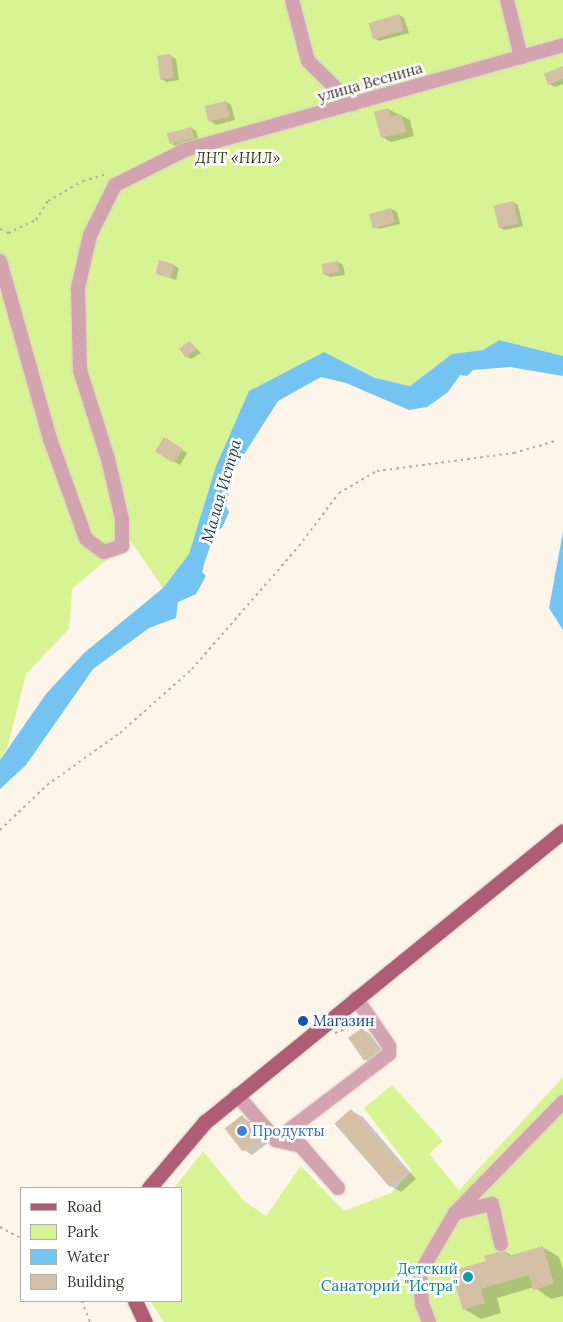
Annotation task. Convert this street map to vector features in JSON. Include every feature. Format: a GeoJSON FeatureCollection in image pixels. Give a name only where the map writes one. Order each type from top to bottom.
{"type":"FeatureCollection","features":[{"type":"Feature","properties":{"kind":"main road"},"geometry":{"type":"LineString","coordinates":[[150,1187],[205,1122],[563,831]]}},
{"type":"Feature","properties":{"kind":"main road"},"geometry":{"type":"LineString","coordinates":[[135,1302],[145,1322]]}},
{"type":"Feature","properties":{"kind":"street"},"geometry":{"type":"LineString","coordinates":[[292,0],[308,61],[352,104]]}},
{"type":"Feature","properties":{"kind":"street"},"geometry":{"type":"LineString","coordinates":[[507,0],[521,57]]}},
{"type":"Feature","properties":{"kind":"street","name":"улица Веснина"},"geometry":{"type":"LineString","coordinates":[[0,261],[50,439],[86,539],[104,552],[122,546],[122,519],[118,502],[80,370],[78,288],[90,235],[115,185],[185,150],[563,45]]}},
{"type":"Feature","properties":{"kind":"street"},"geometry":{"type":"LineString","coordinates":[[276,1140],[389,1054],[389,1046],[356,998]]}},
{"type":"Feature","properties":{"kind":"street"},"geometry":{"type":"LineString","coordinates":[[237,1095],[276,1140],[301,1146],[338,1188]]}},
{"type":"Feature","properties":{"kind":"street"},"geometry":{"type":"LineString","coordinates":[[429,1322],[422,1304],[420,1273],[455,1213],[563,1102]]}},
{"type":"Feature","properties":{"kind":"street"},"geometry":{"type":"LineString","coordinates":[[455,1213],[492,1204],[501,1244]]}},
{"type":"Feature","properties":{"kind":"path"},"geometry":{"type":"LineString","coordinates":[[0,229],[8,233],[36,220],[48,200],[84,180],[112,173]]}},
{"type":"Feature","properties":{"kind":"path"},"geometry":{"type":"LineString","coordinates":[[0,830],[47,785],[120,733],[192,668],[299,546],[339,493],[377,471],[514,453],[555,440]]}},
{"type":"Feature","properties":{"kind":"path"},"geometry":{"type":"LineString","coordinates":[[0,1227],[20,1237]]}},
{"type":"Feature","properties":{"kind":"path"},"geometry":{"type":"LineString","coordinates":[[82,1302],[90,1322]]}},
{"type":"Feature","properties":{"kind":"green space","name":"ДНТ «НИЛ»"},"geometry":{"type":"Polygon","coordinates":[[[0,0],[563,0],[563,356],[499,340],[483,350],[452,354],[410,386],[375,378],[324,352],[249,391],[216,466],[189,554],[163,588],[130,540],[72,589],[69,629],[26,674],[8,745],[0,760],[0,0]]]}},
{"type":"Feature","properties":{"kind":"green space"},"geometry":{"type":"Polygon","coordinates":[[[563,1077],[563,1322],[164,1322],[152,1304],[151,1302],[182,1302],[182,1187],[175,1187],[203,1151],[244,1201],[266,1216],[301,1166],[344,1211],[391,1193],[412,1171],[364,1108],[392,1085],[443,1141],[429,1154],[459,1190],[563,1077]]]}},
{"type":"Feature","properties":{"kind":"water","name":"Малая Истра"},"geometry":{"type":"Polygon","coordinates":[[[499,340],[563,356],[563,376],[510,367],[473,370],[467,376],[460,375],[448,392],[427,407],[409,410],[346,383],[321,377],[278,401],[234,470],[226,506],[229,512],[222,528],[216,530],[202,572],[206,576],[196,594],[178,602],[176,618],[149,628],[93,669],[26,765],[0,789],[0,760],[46,694],[84,653],[163,588],[189,554],[216,466],[249,391],[324,352],[375,378],[410,386],[452,354],[483,350],[499,340]]]}},
{"type":"Feature","properties":{"kind":"water"},"geometry":{"type":"Polygon","coordinates":[[[563,532],[563,630],[549,608],[563,532]]]}},
{"type":"Feature","properties":{"kind":"building"},"geometry":{"type":"Polygon","coordinates":[[[399,14],[404,30],[373,40],[368,23],[399,14]]]}},
{"type":"Feature","properties":{"kind":"building"},"geometry":{"type":"Polygon","coordinates":[[[171,54],[174,78],[160,80],[157,56],[171,54]]]}},
{"type":"Feature","properties":{"kind":"building"},"geometry":{"type":"Polygon","coordinates":[[[563,66],[563,79],[548,85],[544,74],[563,66]]]}},
{"type":"Feature","properties":{"kind":"building"},"geometry":{"type":"Polygon","coordinates":[[[226,101],[230,117],[209,122],[205,106],[226,101]]]}},
{"type":"Feature","properties":{"kind":"building"},"geometry":{"type":"Polygon","coordinates":[[[388,108],[390,117],[401,114],[406,132],[381,138],[374,112],[388,108]]]}},
{"type":"Feature","properties":{"kind":"building"},"geometry":{"type":"Polygon","coordinates":[[[191,127],[194,138],[170,144],[167,133],[191,127]]]}},
{"type":"Feature","properties":{"kind":"building"},"geometry":{"type":"Polygon","coordinates":[[[513,201],[518,223],[499,228],[494,205],[513,201]]]}},
{"type":"Feature","properties":{"kind":"building"},"geometry":{"type":"Polygon","coordinates":[[[391,208],[395,222],[373,229],[369,214],[391,208]]]}},
{"type":"Feature","properties":{"kind":"building"},"geometry":{"type":"Polygon","coordinates":[[[159,260],[174,264],[171,278],[155,274],[159,260]]]}},
{"type":"Feature","properties":{"kind":"building"},"geometry":{"type":"Polygon","coordinates":[[[338,261],[340,272],[323,275],[321,264],[338,261]]]}},
{"type":"Feature","properties":{"kind":"building"},"geometry":{"type":"Polygon","coordinates":[[[190,341],[196,350],[185,357],[179,348],[190,341]]]}},
{"type":"Feature","properties":{"kind":"building"},"geometry":{"type":"Polygon","coordinates":[[[164,437],[183,449],[174,463],[155,451],[164,437]]]}},
{"type":"Feature","properties":{"kind":"building"},"geometry":{"type":"Polygon","coordinates":[[[362,1028],[378,1051],[364,1061],[348,1038],[362,1028]]]}},
{"type":"Feature","properties":{"kind":"building"},"geometry":{"type":"Polygon","coordinates":[[[351,1109],[406,1172],[390,1187],[334,1123],[351,1109]]]}},
{"type":"Feature","properties":{"kind":"building"},"geometry":{"type":"Polygon","coordinates":[[[242,1115],[260,1138],[243,1151],[225,1129],[242,1115]]]}},
{"type":"Feature","properties":{"kind":"building","name":"Детский Санаторий \"Истра\""},"geometry":{"type":"Polygon","coordinates":[[[543,1246],[554,1284],[533,1290],[529,1275],[481,1289],[485,1303],[463,1310],[451,1271],[486,1261],[484,1256],[498,1252],[506,1251],[508,1256],[543,1246]]]}},
{"type":"Feature","properties":{"kind":"place","name":"Магазин"},"geometry":{"type":"Point","coordinates":[303,1021]}},
{"type":"Feature","properties":{"kind":"place","name":"Продукты"},"geometry":{"type":"Point","coordinates":[242,1131]}},
{"type":"Feature","properties":{"kind":"place","name":"Детский Санаторий \"Истра\""},"geometry":{"type":"Point","coordinates":[468,1277]}}]}
